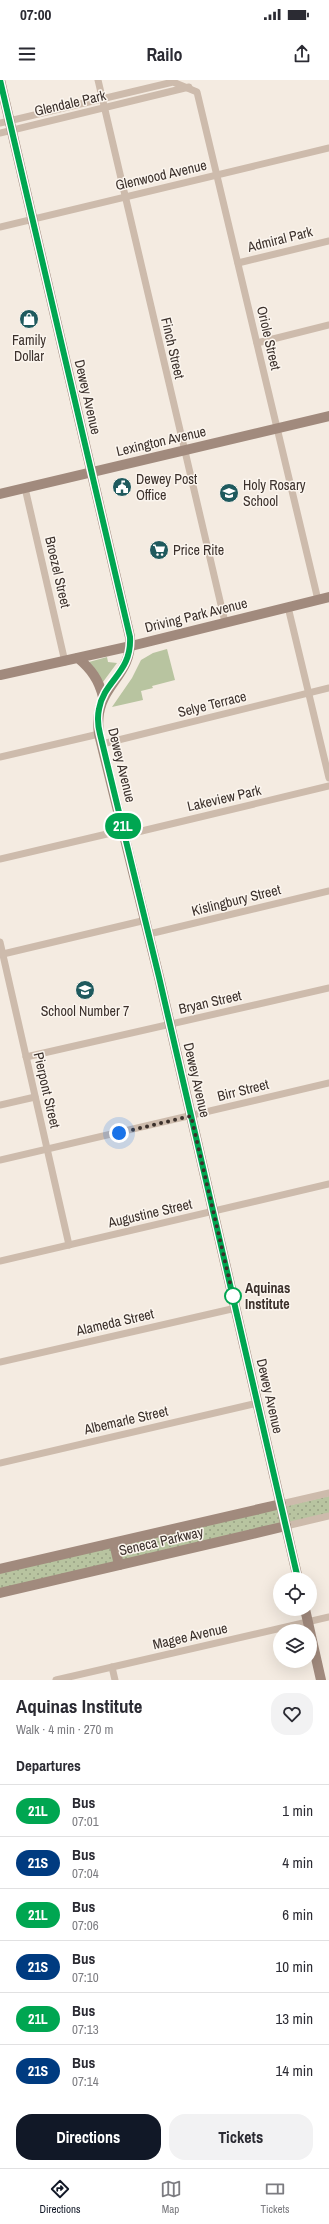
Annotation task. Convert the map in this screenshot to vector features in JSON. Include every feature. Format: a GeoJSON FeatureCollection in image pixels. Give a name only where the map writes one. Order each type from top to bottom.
{"type":"FeatureCollection","features":[{"type":"Feature","properties":{"kind":"street","name":"Dewey Avenue"},"geometry":{"type":"LineString","coordinates":[[0,80],[7,125],[32,219],[128,626],[131,646],[126,663],[103,697],[98,713],[101,739],[146,920],[296,1572]]}},
{"type":"Feature","properties":{"kind":"street","name":"Finch Street"},"geometry":{"type":"LineString","coordinates":[[98,80],[225,622]]}},
{"type":"Feature","properties":{"kind":"street","name":"Glendale Park"},"geometry":{"type":"LineString","coordinates":[[0,133],[7,125],[102,99],[173,82],[189,87]]}},
{"type":"Feature","properties":{"kind":"street","name":"Glendale Park"},"geometry":{"type":"LineString","coordinates":[[7,125],[104,108],[189,87]]}},
{"type":"Feature","properties":{"kind":"street","name":"Oriole Street"},"geometry":{"type":"LineString","coordinates":[[189,87],[196,91],[199,96],[318,600]]}},
{"type":"Feature","properties":{"kind":"street","name":"Glenwood Avenue"},"geometry":{"type":"LineString","coordinates":[[0,227],[329,148]]}},
{"type":"Feature","properties":{"kind":"street","name":"Admiral Park"},"geometry":{"type":"LineString","coordinates":[[238,263],[329,241]]}},
{"type":"Feature","properties":{"kind":"street"},"geometry":{"type":"LineString","coordinates":[[257,343],[329,325]]}},
{"type":"Feature","properties":{"kind":"street","name":"Lexington Avenue"},"geometry":{"type":"LineString","coordinates":[[0,494],[329,416]]}},
{"type":"Feature","properties":{"kind":"street","name":"Broezel Street"},"geometry":{"type":"LineString","coordinates":[[25,488],[65,662]]}},
{"type":"Feature","properties":{"kind":"street","name":"Driving Park Avenue"},"geometry":{"type":"LineString","coordinates":[[0,675],[65,662],[329,597]]}},
{"type":"Feature","properties":{"kind":"street"},"geometry":{"type":"LineString","coordinates":[[288,607],[329,778]]}},
{"type":"Feature","properties":{"kind":"street"},"geometry":{"type":"LineString","coordinates":[[78,658],[87,665],[98,679],[103,697]]}},
{"type":"Feature","properties":{"kind":"street","name":"Selye Terrace"},"geometry":{"type":"LineString","coordinates":[[0,757],[101,739],[329,688]]}},
{"type":"Feature","properties":{"kind":"street","name":"Lakeview Park"},"geometry":{"type":"LineString","coordinates":[[0,859],[329,786]]}},
{"type":"Feature","properties":{"kind":"street","name":"Kislingbury Street"},"geometry":{"type":"LineString","coordinates":[[149,934],[329,891]]}},
{"type":"Feature","properties":{"kind":"street"},"geometry":{"type":"LineString","coordinates":[[3,954],[146,920]]}},
{"type":"Feature","properties":{"kind":"street","name":"Pierpont Street"},"geometry":{"type":"LineString","coordinates":[[0,942],[69,1245]]}},
{"type":"Feature","properties":{"kind":"street","name":"Bryan Street"},"geometry":{"type":"LineString","coordinates":[[26,1057],[329,988]]}},
{"type":"Feature","properties":{"kind":"street","name":"Birr Street"},"geometry":{"type":"LineString","coordinates":[[0,1160],[329,1083]]}},
{"type":"Feature","properties":{"kind":"street"},"geometry":{"type":"LineString","coordinates":[[0,1105],[35,1097]]}},
{"type":"Feature","properties":{"kind":"street","name":"Augustine Street"},"geometry":{"type":"LineString","coordinates":[[0,1261],[329,1184]]}},
{"type":"Feature","properties":{"kind":"street","name":"Alameda Street"},"geometry":{"type":"LineString","coordinates":[[0,1362],[236,1308]]}},
{"type":"Feature","properties":{"kind":"street","name":"Albemarle Street"},"geometry":{"type":"LineString","coordinates":[[0,1463],[258,1403]]}},
{"type":"Feature","properties":{"kind":"street","name":"Seneca Parkway"},"geometry":{"type":"LineString","coordinates":[[0,1569],[329,1493]]}},
{"type":"Feature","properties":{"kind":"street","name":"Seneca Parkway"},"geometry":{"type":"LineString","coordinates":[[0,1593],[329,1516]]}},
{"type":"Feature","properties":{"kind":"street"},"geometry":{"type":"LineString","coordinates":[[114,1543],[119,1565]]}},
{"type":"Feature","properties":{"kind":"street"},"geometry":{"type":"LineString","coordinates":[[307,1616],[321,1680]]}},
{"type":"Feature","properties":{"kind":"street","name":"Magee Avenue"},"geometry":{"type":"LineString","coordinates":[[56,1680],[329,1617]]}},
{"type":"Feature","properties":{"kind":"street"},"geometry":{"type":"LineString","coordinates":[[112,1667],[115,1680]]}},
{"type":"Feature","properties":{"kind":"green space"},"geometry":{"type":"Polygon","coordinates":[[[167,649],[175,680],[152,686],[153,688],[141,691],[143,700],[112,707],[132,678],[141,660],[153,653],[167,649]]]}},
{"type":"Feature","properties":{"kind":"green space"},"geometry":{"type":"Polygon","coordinates":[[[107,657],[108,662],[117,663],[103,682],[89,662],[107,657]]]}},
{"type":"Feature","properties":{"kind":"green space"},"geometry":{"type":"Polygon","coordinates":[[[329,1496],[329,1514],[0,1590],[0,1573],[329,1496]]]}},
{"type":"Feature","properties":{"kind":"bus line","name":"21L"},"geometry":{"type":"LineString","coordinates":[[0,80],[130,637],[131,646],[129,657],[119,675],[105,693],[99,708],[98,720],[100,734],[159,977],[296,1572]]}},
{"type":"Feature","properties":{"kind":"place","name":"Family Dollar"},"geometry":{"type":"Point","coordinates":[29,319]}},
{"type":"Feature","properties":{"kind":"place","name":"Dewey Post Office"},"geometry":{"type":"Point","coordinates":[122,487]}},
{"type":"Feature","properties":{"kind":"place","name":"Holy Rosary School"},"geometry":{"type":"Point","coordinates":[229,493]}},
{"type":"Feature","properties":{"kind":"place","name":"Price Rite"},"geometry":{"type":"Point","coordinates":[159,550]}},
{"type":"Feature","properties":{"kind":"place","name":"School Number 7"},"geometry":{"type":"Point","coordinates":[85,990]}},
{"type":"Feature","properties":{"kind":"place","name":"Aquinas Institute"},"geometry":{"type":"Point","coordinates":[233,1296]}},
{"type":"Feature","properties":{"kind":"route"},"geometry":{"type":"LineString","coordinates":[[119,1133],[191,1116],[234,1300],[233,1296]]}}]}
